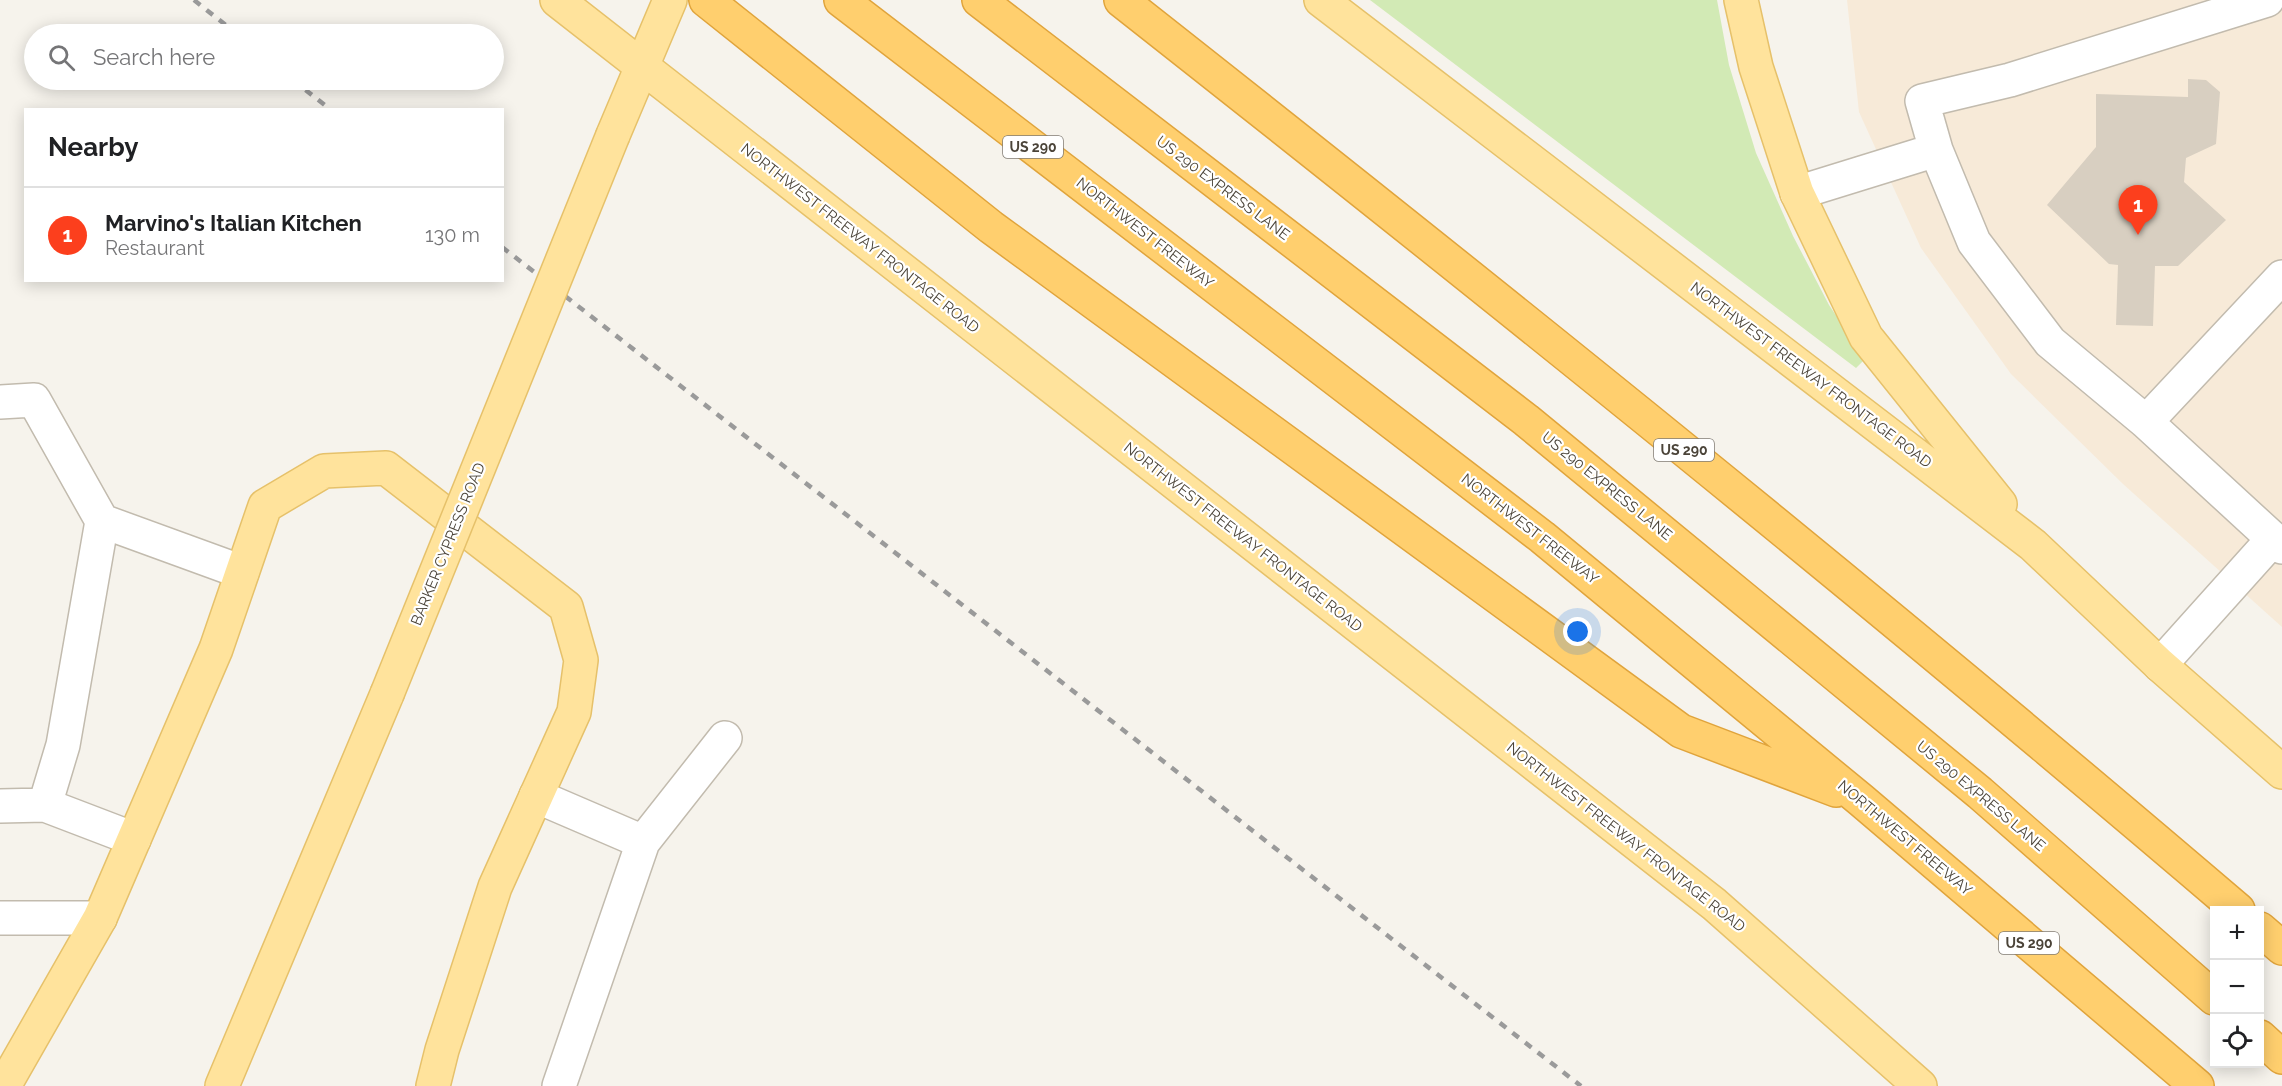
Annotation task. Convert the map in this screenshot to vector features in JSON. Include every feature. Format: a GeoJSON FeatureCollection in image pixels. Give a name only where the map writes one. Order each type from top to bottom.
{"type":"FeatureCollection","features":[{"type":"Feature","properties":{"kind":"highway"},"geometry":{"type":"LineString","coordinates":[[706,0],[991,227],[1681,731],[1861,800]]}},
{"type":"Feature","properties":{"kind":"highway","name":"NORTHWEST FREEWAY"},"geometry":{"type":"LineString","coordinates":[[841,0],[1542,537],[1861,800],[2197,1086]]}},
{"type":"Feature","properties":{"kind":"highway","name":"US 290 EXPRESS LANE"},"geometry":{"type":"LineString","coordinates":[[979,0],[1536,428],[1980,793],[2210,994]]}},
{"type":"Feature","properties":{"kind":"highway","name":"US 290"},"geometry":{"type":"LineString","coordinates":[[1121,0],[1407,226],[1754,507],[2233,906]]}},
{"type":"Feature","properties":{"kind":"highway"},"geometry":{"type":"LineString","coordinates":[[2264,933],[2282,948]]}},
{"type":"Feature","properties":{"kind":"highway"},"geometry":{"type":"LineString","coordinates":[[2264,1041],[2282,1057]]}},
{"type":"Feature","properties":{"kind":"main road","name":"NORTHWEST FREEWAY FRONTAGE ROAD"},"geometry":{"type":"LineString","coordinates":[[557,0],[1714,904],[1920,1086]]}},
{"type":"Feature","properties":{"kind":"main road","name":"BARKER CYPRESS ROAD"},"geometry":{"type":"LineString","coordinates":[[222,1086],[387,694],[613,135],[670,0]]}},
{"type":"Feature","properties":{"kind":"main road","name":"NORTHWEST FREEWAY FRONTAGE ROAD"},"geometry":{"type":"LineString","coordinates":[[1321,0],[2033,545],[2160,665],[2282,772]]}},
{"type":"Feature","properties":{"kind":"main road"},"geometry":{"type":"LineString","coordinates":[[1741,0],[1756,67],[1797,193],[1866,337],[2033,545]]}},
{"type":"Feature","properties":{"kind":"main road"},"geometry":{"type":"LineString","coordinates":[[4,1086],[100,918],[216,649],[265,506],[324,471],[386,468],[566,607],[580,660],[574,712],[495,886],[433,1086]]}},
{"type":"Feature","properties":{"kind":"street"},"geometry":{"type":"LineString","coordinates":[[2160,665],[2277,543],[2146,422],[2050,342],[1974,242],[1936,150],[1922,101],[2010,80],[2267,0]]}},
{"type":"Feature","properties":{"kind":"street"},"geometry":{"type":"LineString","coordinates":[[1797,193],[1936,150]]}},
{"type":"Feature","properties":{"kind":"street"},"geometry":{"type":"LineString","coordinates":[[2146,422],[2282,277]]}},
{"type":"Feature","properties":{"kind":"street"},"geometry":{"type":"LineString","coordinates":[[0,402],[34,400],[102,521],[63,745],[45,806]]}},
{"type":"Feature","properties":{"kind":"street"},"geometry":{"type":"LineString","coordinates":[[102,521],[242,572]]}},
{"type":"Feature","properties":{"kind":"street"},"geometry":{"type":"LineString","coordinates":[[559,1086],[643,842],[725,738]]}},
{"type":"Feature","properties":{"kind":"street"},"geometry":{"type":"LineString","coordinates":[[536,796],[643,842]]}},
{"type":"Feature","properties":{"kind":"street"},"geometry":{"type":"LineString","coordinates":[[0,806],[45,806],[134,839]]}},
{"type":"Feature","properties":{"kind":"street"},"geometry":{"type":"LineString","coordinates":[[0,918],[100,918]]}},
{"type":"Feature","properties":{"kind":"shaded area"},"geometry":{"type":"Polygon","coordinates":[[[1847,0],[2282,0],[2282,627],[2123,484],[2011,374],[1921,248],[1859,112],[1847,0]]]}},
{"type":"Feature","properties":{"kind":"green space"},"geometry":{"type":"Polygon","coordinates":[[[1370,0],[1717,0],[1729,65],[1756,153],[1793,236],[1829,305],[1865,359],[1856,368],[1370,0]]]}},
{"type":"Feature","properties":{"kind":"building"},"geometry":{"type":"Polygon","coordinates":[[[2188,79],[2206,80],[2220,92],[2216,144],[2186,158],[2184,182],[2226,220],[2178,266],[2155,266],[2153,326],[2116,325],[2118,265],[2109,264],[2047,205],[2096,147],[2096,94],[2188,97],[2188,79]]]}},
{"type":"Feature","properties":{"kind":"railway"},"geometry":{"type":"LineString","coordinates":[[194,0],[224,24]]}},
{"type":"Feature","properties":{"kind":"railway"},"geometry":{"type":"LineString","coordinates":[[306,90],[328,108]]}},
{"type":"Feature","properties":{"kind":"railway"},"geometry":{"type":"LineString","coordinates":[[504,249],[1581,1086]]}},
{"type":"Feature","properties":{"kind":"place","name":"Marvino's Italian Kitchen"},"geometry":{"type":"Point","coordinates":[2138,235]}}]}
